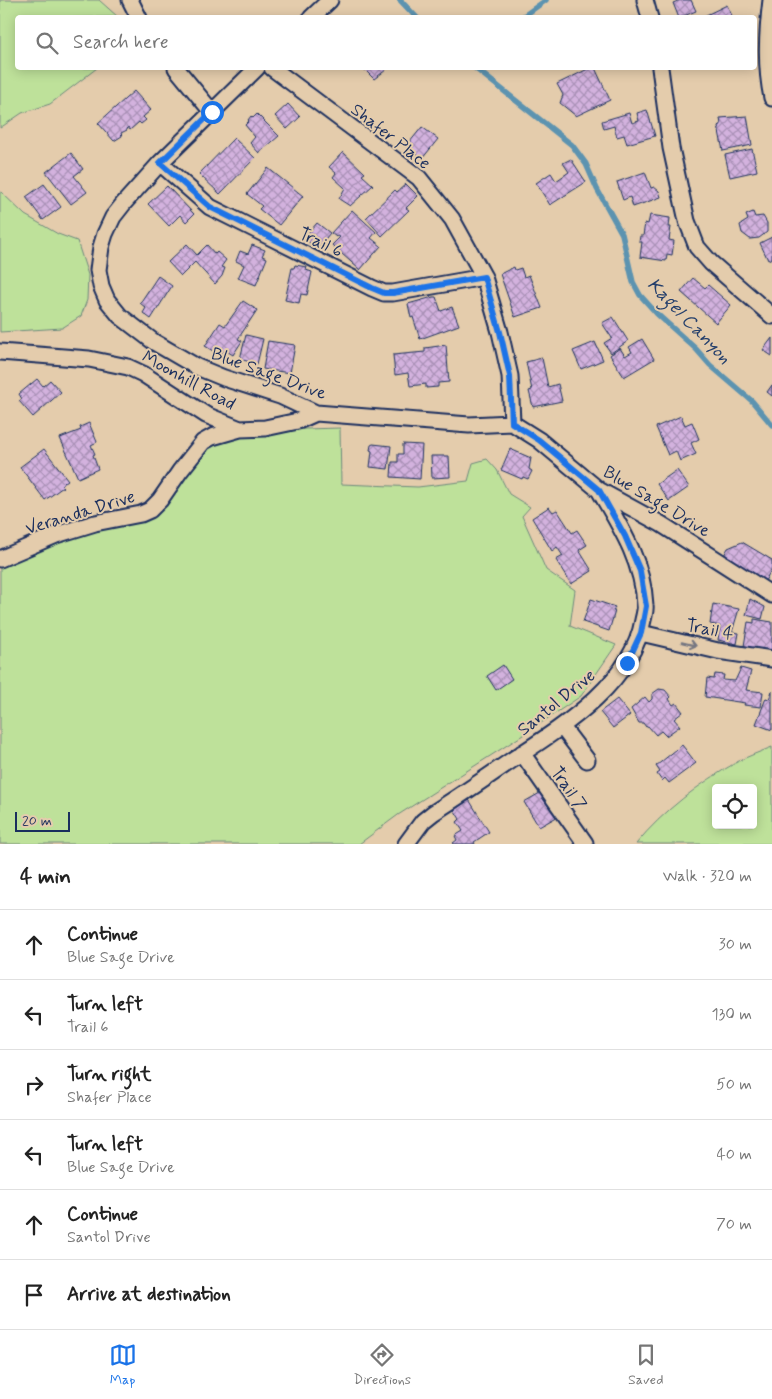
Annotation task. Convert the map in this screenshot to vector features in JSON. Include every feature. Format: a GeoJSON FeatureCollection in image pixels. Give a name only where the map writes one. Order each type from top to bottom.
{"type":"FeatureCollection","features":[{"type":"Feature","properties":{"kind":"street"},"geometry":{"type":"LineString","coordinates":[[130,0],[138,15]]}},
{"type":"Feature","properties":{"kind":"street"},"geometry":{"type":"LineString","coordinates":[[314,15],[330,0]]}},
{"type":"Feature","properties":{"kind":"street"},"geometry":{"type":"LineString","coordinates":[[645,0],[649,15]]}},
{"type":"Feature","properties":{"kind":"street"},"geometry":{"type":"LineString","coordinates":[[770,0],[766,54],[772,98]]}},
{"type":"Feature","properties":{"kind":"street"},"geometry":{"type":"LineString","coordinates":[[178,70],[212,112]]}},
{"type":"Feature","properties":{"kind":"street","name":"Blue Sage Drive"},"geometry":{"type":"LineString","coordinates":[[255,70],[160,163],[113,217],[105,234],[98,270],[101,286],[107,300],[120,316],[154,342],[210,373],[280,396],[316,413],[468,425],[512,423],[539,440],[599,490],[661,524],[772,595]]}},
{"type":"Feature","properties":{"kind":"street","name":"Shafer Place"},"geometry":{"type":"LineString","coordinates":[[275,70],[418,178],[452,218],[484,277],[500,332],[510,376],[512,423]]}},
{"type":"Feature","properties":{"kind":"street"},"geometry":{"type":"LineString","coordinates":[[660,70],[671,148],[692,238],[702,254],[711,263],[772,316]]}},
{"type":"Feature","properties":{"kind":"street","name":"Trail 6"},"geometry":{"type":"LineString","coordinates":[[160,163],[210,207],[384,293],[484,277]]}},
{"type":"Feature","properties":{"kind":"street","name":"Moonhill Road"},"geometry":{"type":"LineString","coordinates":[[0,352],[81,358],[128,367],[143,374],[206,415],[240,429]]}},
{"type":"Feature","properties":{"kind":"street","name":"Veranda Drive"},"geometry":{"type":"LineString","coordinates":[[0,560],[56,535],[95,523],[141,514],[150,510],[160,500],[203,442],[212,437],[240,429],[265,428],[298,421],[316,413]]}},
{"type":"Feature","properties":{"kind":"street","name":"Santol Drive"},"geometry":{"type":"LineString","coordinates":[[406,844],[423,821],[433,813],[562,727],[603,691],[627,663],[641,633],[646,606],[640,571],[625,536],[599,490]]}},
{"type":"Feature","properties":{"kind":"street","name":"Trail 4"},"geometry":{"type":"LineString","coordinates":[[641,633],[718,651],[772,659]]}},
{"type":"Feature","properties":{"kind":"street"},"geometry":{"type":"LineString","coordinates":[[562,727],[587,760]]}},
{"type":"Feature","properties":{"kind":"street","name":"Trail 7"},"geometry":{"type":"LineString","coordinates":[[522,753],[585,843]]}},
{"type":"Feature","properties":{"kind":"green space"},"geometry":{"type":"Polygon","coordinates":[[[0,0],[99,0],[116,15],[15,15],[15,70],[94,70],[50,104],[22,113],[0,128],[0,0]]]}},
{"type":"Feature","properties":{"kind":"green space"},"geometry":{"type":"Polygon","coordinates":[[[0,191],[25,215],[58,234],[77,241],[88,275],[87,300],[81,316],[62,328],[0,332],[0,191]]]}},
{"type":"Feature","properties":{"kind":"green space"},"geometry":{"type":"Polygon","coordinates":[[[340,428],[341,484],[418,487],[468,481],[473,463],[487,459],[497,470],[509,494],[530,507],[522,516],[546,570],[575,590],[570,626],[616,645],[581,696],[398,815],[359,844],[0,844],[0,568],[72,537],[139,521],[204,451],[218,442],[235,436],[305,429],[340,428]]]}},
{"type":"Feature","properties":{"kind":"green space"},"geometry":{"type":"Polygon","coordinates":[[[772,747],[772,844],[636,844],[658,820],[696,788],[750,756],[772,747]]]}},
{"type":"Feature","properties":{"kind":"building"},"geometry":{"type":"Polygon","coordinates":[[[680,0],[691,0],[696,11],[686,15],[678,15],[673,3],[680,0]]]}},
{"type":"Feature","properties":{"kind":"building"},"geometry":{"type":"Polygon","coordinates":[[[727,5],[732,15],[706,15],[727,5]]]}},
{"type":"Feature","properties":{"kind":"building"},"geometry":{"type":"Polygon","coordinates":[[[365,70],[386,70],[374,79],[365,70]]]}},
{"type":"Feature","properties":{"kind":"building"},"geometry":{"type":"Polygon","coordinates":[[[586,70],[596,70],[610,100],[576,116],[560,103],[563,95],[557,84],[586,70]]]}},
{"type":"Feature","properties":{"kind":"building"},"geometry":{"type":"Polygon","coordinates":[[[134,91],[151,110],[143,117],[146,120],[141,124],[139,122],[130,130],[128,127],[127,130],[121,133],[122,136],[114,141],[98,123],[134,91]]]}},
{"type":"Feature","properties":{"kind":"building"},"geometry":{"type":"Polygon","coordinates":[[[288,104],[300,117],[287,129],[275,116],[288,104]]]}},
{"type":"Feature","properties":{"kind":"building"},"geometry":{"type":"Polygon","coordinates":[[[647,110],[655,136],[627,144],[624,135],[617,137],[614,126],[604,129],[602,121],[629,113],[632,123],[639,121],[637,113],[647,110]]]}},
{"type":"Feature","properties":{"kind":"building"},"geometry":{"type":"Polygon","coordinates":[[[257,114],[279,136],[259,153],[250,143],[255,137],[245,125],[251,116],[253,118],[257,114]]]}},
{"type":"Feature","properties":{"kind":"building"},"geometry":{"type":"Polygon","coordinates":[[[747,116],[752,145],[723,151],[718,126],[721,125],[720,118],[747,116]]]}},
{"type":"Feature","properties":{"kind":"building"},"geometry":{"type":"Polygon","coordinates":[[[422,127],[438,139],[422,159],[404,145],[407,141],[409,143],[422,127]]]}},
{"type":"Feature","properties":{"kind":"building"},"geometry":{"type":"Polygon","coordinates":[[[234,138],[255,158],[220,194],[199,174],[234,138]]]}},
{"type":"Feature","properties":{"kind":"building"},"geometry":{"type":"Polygon","coordinates":[[[752,149],[757,171],[730,177],[725,155],[752,149]]]}},
{"type":"Feature","properties":{"kind":"building"},"geometry":{"type":"Polygon","coordinates":[[[343,152],[365,173],[362,175],[373,185],[350,206],[339,199],[345,188],[333,177],[336,173],[329,167],[343,152]]]}},
{"type":"Feature","properties":{"kind":"building"},"geometry":{"type":"Polygon","coordinates":[[[71,153],[83,169],[74,176],[87,192],[71,204],[46,172],[71,153]]]}},
{"type":"Feature","properties":{"kind":"building"},"geometry":{"type":"Polygon","coordinates":[[[571,159],[586,182],[550,205],[536,183],[551,173],[556,181],[569,172],[563,163],[571,159]]]}},
{"type":"Feature","properties":{"kind":"building"},"geometry":{"type":"Polygon","coordinates":[[[268,168],[303,196],[279,225],[259,209],[262,206],[247,194],[268,168]]]}},
{"type":"Feature","properties":{"kind":"building"},"geometry":{"type":"Polygon","coordinates":[[[645,172],[651,188],[654,187],[659,191],[661,197],[633,207],[630,197],[623,200],[617,182],[645,172]]]}},
{"type":"Feature","properties":{"kind":"building"},"geometry":{"type":"Polygon","coordinates":[[[44,184],[61,207],[43,220],[26,197],[44,184]]]}},
{"type":"Feature","properties":{"kind":"building"},"geometry":{"type":"Polygon","coordinates":[[[406,184],[418,196],[406,208],[409,210],[382,236],[366,218],[395,190],[397,192],[406,184]]]}},
{"type":"Feature","properties":{"kind":"building"},"geometry":{"type":"Polygon","coordinates":[[[167,186],[194,214],[186,222],[180,215],[169,226],[148,204],[167,186]]]}},
{"type":"Feature","properties":{"kind":"building"},"geometry":{"type":"Polygon","coordinates":[[[352,210],[376,232],[371,238],[381,246],[360,270],[332,245],[340,237],[336,237],[331,233],[352,210]]]}},
{"type":"Feature","properties":{"kind":"building"},"geometry":{"type":"Polygon","coordinates":[[[753,212],[755,217],[763,216],[767,223],[767,232],[759,238],[750,239],[742,233],[740,225],[748,220],[746,215],[753,212]]]}},
{"type":"Feature","properties":{"kind":"building"},"geometry":{"type":"Polygon","coordinates":[[[650,215],[670,218],[669,240],[674,241],[672,255],[667,254],[666,261],[640,257],[642,242],[639,242],[640,236],[643,236],[645,223],[648,224],[650,215]]]}},
{"type":"Feature","properties":{"kind":"building"},"geometry":{"type":"Polygon","coordinates":[[[317,223],[330,233],[317,249],[304,238],[317,223]]]}},
{"type":"Feature","properties":{"kind":"building"},"geometry":{"type":"Polygon","coordinates":[[[772,237],[772,258],[768,260],[760,243],[772,237]]]}},
{"type":"Feature","properties":{"kind":"building"},"geometry":{"type":"Polygon","coordinates":[[[187,244],[197,255],[207,245],[215,254],[217,252],[226,260],[221,267],[225,268],[222,276],[215,284],[195,262],[181,276],[168,262],[187,244]]]}},
{"type":"Feature","properties":{"kind":"building"},"geometry":{"type":"Polygon","coordinates":[[[252,245],[265,250],[262,256],[267,258],[256,285],[238,278],[244,265],[236,261],[240,251],[248,254],[252,245]]]}},
{"type":"Feature","properties":{"kind":"building"},"geometry":{"type":"Polygon","coordinates":[[[295,265],[307,267],[306,270],[312,272],[307,295],[301,294],[299,303],[285,300],[292,268],[295,265]]]}},
{"type":"Feature","properties":{"kind":"building"},"geometry":{"type":"Polygon","coordinates":[[[514,267],[515,270],[521,268],[524,277],[529,275],[542,308],[515,317],[500,274],[514,267]]]}},
{"type":"Feature","properties":{"kind":"building"},"geometry":{"type":"Polygon","coordinates":[[[158,276],[172,286],[151,319],[143,313],[146,308],[140,303],[158,276]]]}},
{"type":"Feature","properties":{"kind":"building"},"geometry":{"type":"Polygon","coordinates":[[[693,278],[705,288],[708,285],[731,305],[716,323],[681,292],[693,278]]]}},
{"type":"Feature","properties":{"kind":"building"},"geometry":{"type":"Polygon","coordinates":[[[436,297],[441,311],[452,307],[459,325],[420,339],[413,317],[411,318],[408,304],[436,297]]]}},
{"type":"Feature","properties":{"kind":"building"},"geometry":{"type":"Polygon","coordinates":[[[243,301],[257,310],[238,339],[242,341],[233,355],[225,350],[221,356],[205,346],[220,323],[225,326],[243,301]]]}},
{"type":"Feature","properties":{"kind":"building"},"geometry":{"type":"Polygon","coordinates":[[[613,317],[628,341],[611,353],[604,343],[612,338],[602,323],[613,317]]]}},
{"type":"Feature","properties":{"kind":"building"},"geometry":{"type":"Polygon","coordinates":[[[246,335],[263,339],[257,364],[240,359],[246,335]]]}},
{"type":"Feature","properties":{"kind":"building"},"geometry":{"type":"Polygon","coordinates":[[[772,338],[772,356],[763,350],[772,338]]]}},
{"type":"Feature","properties":{"kind":"building"},"geometry":{"type":"Polygon","coordinates":[[[642,339],[654,359],[624,377],[610,355],[620,348],[625,356],[632,352],[629,347],[642,339]]]}},
{"type":"Feature","properties":{"kind":"building"},"geometry":{"type":"Polygon","coordinates":[[[268,341],[295,345],[290,373],[263,369],[268,341]]]}},
{"type":"Feature","properties":{"kind":"building"},"geometry":{"type":"Polygon","coordinates":[[[595,342],[603,360],[581,369],[573,351],[595,342]]]}},
{"type":"Feature","properties":{"kind":"building"},"geometry":{"type":"Polygon","coordinates":[[[446,345],[449,382],[438,383],[438,387],[426,388],[426,384],[410,386],[408,373],[395,375],[393,355],[425,352],[425,348],[446,345]]]}},
{"type":"Feature","properties":{"kind":"building"},"geometry":{"type":"Polygon","coordinates":[[[542,358],[548,387],[558,384],[562,401],[533,407],[529,391],[532,390],[526,362],[542,358]]]}},
{"type":"Feature","properties":{"kind":"building"},"geometry":{"type":"Polygon","coordinates":[[[37,379],[43,386],[50,380],[61,392],[33,417],[19,401],[22,399],[19,394],[37,379]]]}},
{"type":"Feature","properties":{"kind":"building"},"geometry":{"type":"Polygon","coordinates":[[[772,385],[772,396],[767,392],[772,385]]]}},
{"type":"Feature","properties":{"kind":"building"},"geometry":{"type":"Polygon","coordinates":[[[681,416],[685,425],[692,422],[699,439],[691,443],[696,454],[680,461],[676,451],[668,455],[656,427],[681,416]]]}},
{"type":"Feature","properties":{"kind":"building"},"geometry":{"type":"Polygon","coordinates":[[[89,423],[97,442],[91,445],[98,469],[78,478],[60,438],[81,430],[80,427],[89,423]]]}},
{"type":"Feature","properties":{"kind":"building"},"geometry":{"type":"Polygon","coordinates":[[[373,444],[391,446],[388,469],[370,467],[372,451],[370,450],[373,444]]]}},
{"type":"Feature","properties":{"kind":"building"},"geometry":{"type":"Polygon","coordinates":[[[403,444],[422,445],[420,479],[391,477],[392,462],[398,462],[398,454],[403,454],[403,444]]]}},
{"type":"Feature","properties":{"kind":"building"},"geometry":{"type":"Polygon","coordinates":[[[44,449],[68,480],[61,485],[63,487],[45,500],[20,467],[44,449]]]}},
{"type":"Feature","properties":{"kind":"building"},"geometry":{"type":"Polygon","coordinates":[[[510,449],[531,458],[529,469],[532,471],[528,479],[523,477],[522,479],[501,470],[510,449]]]}},
{"type":"Feature","properties":{"kind":"building"},"geometry":{"type":"Polygon","coordinates":[[[431,456],[449,456],[450,477],[432,478],[431,456]]]}},
{"type":"Feature","properties":{"kind":"building"},"geometry":{"type":"Polygon","coordinates":[[[677,470],[689,487],[669,501],[657,484],[677,470]]]}},
{"type":"Feature","properties":{"kind":"building"},"geometry":{"type":"Polygon","coordinates":[[[549,507],[553,512],[557,510],[572,533],[577,530],[587,545],[579,550],[592,571],[571,584],[556,560],[563,556],[557,547],[552,551],[532,518],[549,507]]]}},
{"type":"Feature","properties":{"kind":"building"},"geometry":{"type":"Polygon","coordinates":[[[742,542],[772,560],[772,568],[764,583],[741,567],[722,559],[728,548],[742,542]]]}},
{"type":"Feature","properties":{"kind":"building"},"geometry":{"type":"Polygon","coordinates":[[[591,599],[615,607],[609,631],[583,622],[591,599]]]}},
{"type":"Feature","properties":{"kind":"building"},"geometry":{"type":"Polygon","coordinates":[[[750,599],[765,607],[762,619],[746,615],[750,599]]]}},
{"type":"Feature","properties":{"kind":"building"},"geometry":{"type":"Polygon","coordinates":[[[713,604],[739,609],[732,632],[739,633],[737,644],[718,640],[720,626],[710,624],[713,604]]]}},
{"type":"Feature","properties":{"kind":"building"},"geometry":{"type":"Polygon","coordinates":[[[754,619],[772,622],[772,651],[744,646],[748,622],[754,623],[754,619]]]}},
{"type":"Feature","properties":{"kind":"building"},"geometry":{"type":"Polygon","coordinates":[[[503,665],[512,679],[496,690],[487,676],[503,665]]]}},
{"type":"Feature","properties":{"kind":"building"},"geometry":{"type":"Polygon","coordinates":[[[741,668],[751,671],[746,690],[763,692],[761,707],[705,697],[707,678],[714,679],[715,674],[724,675],[723,680],[735,681],[741,668]]]}},
{"type":"Feature","properties":{"kind":"building"},"geometry":{"type":"Polygon","coordinates":[[[659,689],[665,690],[671,697],[669,699],[673,705],[676,703],[683,712],[674,719],[680,726],[666,736],[661,731],[656,735],[648,726],[646,727],[643,723],[639,723],[631,709],[645,697],[649,702],[652,699],[652,694],[659,689]]]}},
{"type":"Feature","properties":{"kind":"building"},"geometry":{"type":"Polygon","coordinates":[[[772,691],[772,730],[756,724],[766,698],[769,699],[772,691]]]}},
{"type":"Feature","properties":{"kind":"building"},"geometry":{"type":"Polygon","coordinates":[[[617,699],[630,715],[613,728],[600,712],[617,699]]]}},
{"type":"Feature","properties":{"kind":"building"},"geometry":{"type":"Polygon","coordinates":[[[682,745],[696,763],[669,783],[665,778],[662,781],[657,774],[660,772],[656,766],[682,745]]]}},
{"type":"Feature","properties":{"kind":"building"},"geometry":{"type":"Polygon","coordinates":[[[547,789],[562,814],[539,827],[524,802],[547,789]]]}},
{"type":"Feature","properties":{"kind":"building"},"geometry":{"type":"Polygon","coordinates":[[[468,798],[489,832],[474,842],[475,844],[454,844],[457,840],[455,836],[463,831],[457,822],[460,819],[453,808],[468,798]]]}},
{"type":"Feature","properties":{"kind":"waterway","name":"Kagel Canyon"},"geometry":{"type":"LineString","coordinates":[[400,0],[414,15]]}},
{"type":"Feature","properties":{"kind":"waterway"},"geometry":{"type":"LineString","coordinates":[[525,15],[546,0]]}},
{"type":"Feature","properties":{"kind":"waterway","name":"Kagel Canyon"},"geometry":{"type":"LineString","coordinates":[[478,70],[572,145],[586,164],[597,189],[622,234],[633,282],[640,295],[710,365],[752,401],[772,425]]}},
{"type":"Feature","properties":{"kind":"route"},"geometry":{"type":"LineString","coordinates":[[212,112],[160,163],[210,207],[384,293],[484,277],[500,332],[510,376],[512,423],[539,440],[599,490],[625,536],[640,571],[646,606],[641,633],[627,663]]}}]}
